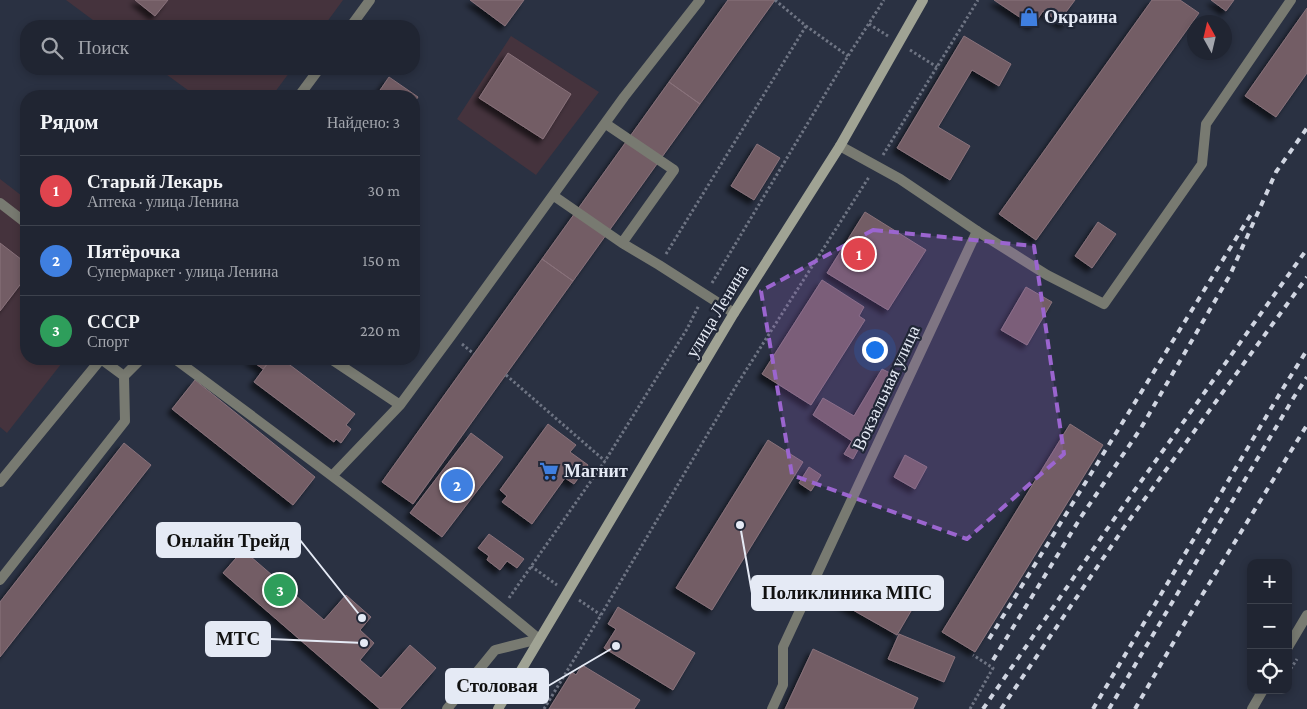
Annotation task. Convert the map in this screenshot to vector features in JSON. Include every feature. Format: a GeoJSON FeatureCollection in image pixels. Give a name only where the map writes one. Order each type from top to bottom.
{"type":"FeatureCollection","features":[{"type":"Feature","properties":{"kind":"main road","name":"улица Ленина"},"geometry":{"type":"LineString","coordinates":[[498,709],[734,313],[840,146],[923,0]]}},
{"type":"Feature","properties":{"kind":"street"},"geometry":{"type":"LineString","coordinates":[[355,20],[370,0]]}},
{"type":"Feature","properties":{"kind":"street"},"geometry":{"type":"LineString","coordinates":[[333,475],[400,405],[554,196],[624,97],[700,0]]}},
{"type":"Feature","properties":{"kind":"street"},"geometry":{"type":"LineString","coordinates":[[840,146],[900,179],[1047,275],[1104,304],[1202,164],[1206,124],[1291,0]]}},
{"type":"Feature","properties":{"kind":"street"},"geometry":{"type":"LineString","coordinates":[[303,90],[314,75]]}},
{"type":"Feature","properties":{"kind":"street"},"geometry":{"type":"LineString","coordinates":[[606,124],[674,170],[622,243]]}},
{"type":"Feature","properties":{"kind":"street"},"geometry":{"type":"LineString","coordinates":[[554,196],[622,243],[659,264],[734,313]]}},
{"type":"Feature","properties":{"kind":"street"},"geometry":{"type":"LineString","coordinates":[[0,203],[20,218]]}},
{"type":"Feature","properties":{"kind":"street","name":"Вокзальная улица"},"geometry":{"type":"LineString","coordinates":[[772,709],[783,685],[783,647],[977,231]]}},
{"type":"Feature","properties":{"kind":"street"},"geometry":{"type":"LineString","coordinates":[[0,482],[96,365]]}},
{"type":"Feature","properties":{"kind":"street"},"geometry":{"type":"LineString","coordinates":[[109,365],[124,376]]}},
{"type":"Feature","properties":{"kind":"street"},"geometry":{"type":"LineString","coordinates":[[0,580],[125,421],[124,376],[135,365]]}},
{"type":"Feature","properties":{"kind":"street"},"geometry":{"type":"LineString","coordinates":[[183,365],[333,475],[502,608],[538,640]]}},
{"type":"Feature","properties":{"kind":"street"},"geometry":{"type":"LineString","coordinates":[[341,365],[400,405]]}},
{"type":"Feature","properties":{"kind":"street"},"geometry":{"type":"LineString","coordinates":[[1292,640],[1307,614]]}},
{"type":"Feature","properties":{"kind":"street"},"geometry":{"type":"LineString","coordinates":[[447,709],[495,650],[538,640]]}},
{"type":"Feature","properties":{"kind":"street"},"geometry":{"type":"LineString","coordinates":[[1252,709],[1261,694]]}},
{"type":"Feature","properties":{"kind":"path"},"geometry":{"type":"LineString","coordinates":[[775,0],[806,26],[848,56]]}},
{"type":"Feature","properties":{"kind":"path"},"geometry":{"type":"LineString","coordinates":[[544,709],[736,386],[876,166],[978,0]]}},
{"type":"Feature","properties":{"kind":"path"},"geometry":{"type":"LineString","coordinates":[[659,264],[806,26]]}},
{"type":"Feature","properties":{"kind":"path"},"geometry":{"type":"LineString","coordinates":[[506,375],[605,461]]}},
{"type":"Feature","properties":{"kind":"path"},"geometry":{"type":"LineString","coordinates":[[970,709],[993,668],[973,655]]}},
{"type":"Feature","properties":{"kind":"highlighted area"},"geometry":{"type":"Polygon","coordinates":[[[873,230],[1034,246],[1064,454],[967,539],[792,475],[761,291],[873,230]]]}},
{"type":"Feature","properties":{"kind":"shaded area"},"geometry":{"type":"Polygon","coordinates":[[[66,0],[343,0],[328,20],[93,20],[66,0]]]}},
{"type":"Feature","properties":{"kind":"shaded area"},"geometry":{"type":"Polygon","coordinates":[[[511,36],[599,92],[536,175],[457,119],[511,36]]]}},
{"type":"Feature","properties":{"kind":"shaded area"},"geometry":{"type":"Polygon","coordinates":[[[167,75],[288,75],[276,90],[188,90],[167,75]]]}},
{"type":"Feature","properties":{"kind":"shaded area"},"geometry":{"type":"Polygon","coordinates":[[[0,179],[20,194],[20,365],[60,365],[7,433],[0,427],[0,179]]]}},
{"type":"Feature","properties":{"kind":"building"},"geometry":{"type":"Polygon","coordinates":[[[135,0],[168,0],[155,16],[135,0]]]}},
{"type":"Feature","properties":{"kind":"building"},"geometry":{"type":"Polygon","coordinates":[[[470,0],[524,0],[505,26],[470,0]]]}},
{"type":"Feature","properties":{"kind":"building"},"geometry":{"type":"Polygon","coordinates":[[[728,0],[775,0],[700,104],[669,82],[728,0]]]}},
{"type":"Feature","properties":{"kind":"building"},"geometry":{"type":"Polygon","coordinates":[[[994,0],[1075,0],[1066,12],[1071,16],[1064,25],[1043,11],[1033,26],[994,0]]]}},
{"type":"Feature","properties":{"kind":"building"},"geometry":{"type":"Polygon","coordinates":[[[1152,0],[1180,0],[1199,13],[1198,15],[1187,15],[1187,30],[1036,240],[999,214],[1152,0]]]}},
{"type":"Feature","properties":{"kind":"building"},"geometry":{"type":"Polygon","coordinates":[[[1211,0],[1234,0],[1226,11],[1211,0]]]}},
{"type":"Feature","properties":{"kind":"building"},"geometry":{"type":"Polygon","coordinates":[[[1307,8],[1307,73],[1276,117],[1245,96],[1307,8]]]}},
{"type":"Feature","properties":{"kind":"building"},"geometry":{"type":"Polygon","coordinates":[[[964,36],[1011,64],[999,86],[972,70],[938,127],[970,146],[950,180],[897,148],[964,36]]]}},
{"type":"Feature","properties":{"kind":"building"},"geometry":{"type":"Polygon","coordinates":[[[508,53],[571,94],[543,139],[479,98],[508,53]]]}},
{"type":"Feature","properties":{"kind":"building"},"geometry":{"type":"Polygon","coordinates":[[[389,77],[408,90],[380,90],[389,77]]]}},
{"type":"Feature","properties":{"kind":"building"},"geometry":{"type":"Polygon","coordinates":[[[669,82],[700,104],[573,281],[542,259],[669,82]]]}},
{"type":"Feature","properties":{"kind":"building"},"geometry":{"type":"Polygon","coordinates":[[[757,144],[780,158],[754,200],[731,186],[757,144]]]}},
{"type":"Feature","properties":{"kind":"building"},"geometry":{"type":"Polygon","coordinates":[[[865,212],[926,250],[888,310],[827,273],[865,212]]]}},
{"type":"Feature","properties":{"kind":"building"},"geometry":{"type":"Polygon","coordinates":[[[1098,222],[1116,234],[1092,268],[1075,256],[1098,222]]]}},
{"type":"Feature","properties":{"kind":"building"},"geometry":{"type":"Polygon","coordinates":[[[0,243],[20,258],[20,285],[0,311],[0,243]]]}},
{"type":"Feature","properties":{"kind":"building"},"geometry":{"type":"Polygon","coordinates":[[[542,259],[573,281],[413,504],[382,482],[542,259]]]}},
{"type":"Feature","properties":{"kind":"building"},"geometry":{"type":"Polygon","coordinates":[[[822,280],[864,307],[859,316],[865,320],[811,405],[762,374],[822,280]]]}},
{"type":"Feature","properties":{"kind":"building"},"geometry":{"type":"Polygon","coordinates":[[[1026,287],[1052,302],[1027,345],[1001,330],[1026,287]]]}},
{"type":"Feature","properties":{"kind":"building"},"geometry":{"type":"Polygon","coordinates":[[[257,365],[266,365],[263,369],[257,365]]]}},
{"type":"Feature","properties":{"kind":"building"},"geometry":{"type":"Polygon","coordinates":[[[267,365],[290,365],[355,414],[346,425],[351,429],[341,443],[336,439],[334,442],[254,382],[267,365]]]}},
{"type":"Feature","properties":{"kind":"building"},"geometry":{"type":"Polygon","coordinates":[[[882,369],[898,377],[853,459],[844,454],[852,441],[813,415],[823,398],[854,416],[882,369]]]}},
{"type":"Feature","properties":{"kind":"building"},"geometry":{"type":"Polygon","coordinates":[[[195,380],[315,477],[293,505],[172,409],[195,380]]]}},
{"type":"Feature","properties":{"kind":"building","name":"Магнит"},"geometry":{"type":"Polygon","coordinates":[[[548,424],[576,445],[570,452],[588,465],[574,484],[565,478],[532,524],[502,502],[507,496],[500,490],[548,424]]]}},
{"type":"Feature","properties":{"kind":"building"},"geometry":{"type":"Polygon","coordinates":[[[1070,424],[1103,445],[975,652],[942,632],[1070,424]]]}},
{"type":"Feature","properties":{"kind":"building"},"geometry":{"type":"Polygon","coordinates":[[[471,433],[503,457],[442,537],[410,513],[471,433]]]}},
{"type":"Feature","properties":{"kind":"building"},"geometry":{"type":"Polygon","coordinates":[[[768,440],[803,462],[712,610],[676,588],[768,440]]]}},
{"type":"Feature","properties":{"kind":"building"},"geometry":{"type":"Polygon","coordinates":[[[124,443],[151,465],[0,657],[0,602],[124,443]]]}},
{"type":"Feature","properties":{"kind":"building"},"geometry":{"type":"Polygon","coordinates":[[[905,455],[927,467],[915,489],[894,477],[905,455]]]}},
{"type":"Feature","properties":{"kind":"building"},"geometry":{"type":"Polygon","coordinates":[[[809,467],[821,475],[811,491],[799,483],[809,467]]]}},
{"type":"Feature","properties":{"kind":"building"},"geometry":{"type":"Polygon","coordinates":[[[489,534],[524,559],[517,568],[507,561],[500,570],[487,560],[489,556],[478,548],[489,534]]]}},
{"type":"Feature","properties":{"kind":"building"},"geometry":{"type":"Polygon","coordinates":[[[243,550],[324,620],[346,595],[371,617],[360,630],[374,643],[360,660],[381,678],[410,645],[436,668],[400,709],[380,709],[223,573],[243,550]]]}},
{"type":"Feature","properties":{"kind":"building"},"geometry":{"type":"Polygon","coordinates":[[[841,579],[883,603],[893,585],[918,599],[897,635],[830,597],[841,579]]]}},
{"type":"Feature","properties":{"kind":"building"},"geometry":{"type":"Polygon","coordinates":[[[618,607],[695,653],[673,690],[604,648],[616,629],[608,624],[618,607]]]}},
{"type":"Feature","properties":{"kind":"building"},"geometry":{"type":"Polygon","coordinates":[[[899,634],[955,657],[944,682],[888,659],[899,634]]]}},
{"type":"Feature","properties":{"kind":"building"},"geometry":{"type":"Polygon","coordinates":[[[813,649],[918,698],[913,709],[785,709],[813,649]]]}},
{"type":"Feature","properties":{"kind":"building"},"geometry":{"type":"Polygon","coordinates":[[[582,665],[640,700],[634,709],[549,709],[572,672],[576,675],[582,665]]]}},
{"type":"Feature","properties":{"kind":"railway"},"geometry":{"type":"LineString","coordinates":[[993,660],[1081,517],[1141,428],[1230,275],[1276,172],[1307,128]]}},
{"type":"Feature","properties":{"kind":"railway"},"geometry":{"type":"LineString","coordinates":[[989,639],[1253,211]]}},
{"type":"Feature","properties":{"kind":"railway"},"geometry":{"type":"LineString","coordinates":[[983,709],[1112,522],[1307,249]]}},
{"type":"Feature","properties":{"kind":"railway"},"geometry":{"type":"LineString","coordinates":[[1001,709],[1125,526],[1307,277]]}},
{"type":"Feature","properties":{"kind":"railway"},"geometry":{"type":"LineString","coordinates":[[1093,709],[1307,350]]}},
{"type":"Feature","properties":{"kind":"railway"},"geometry":{"type":"LineString","coordinates":[[1109,709],[1307,377]]}},
{"type":"Feature","properties":{"kind":"railway"},"geometry":{"type":"LineString","coordinates":[[1135,709],[1183,626],[1307,425]]}},
{"type":"Feature","properties":{"kind":"place","name":"Окраина"},"geometry":{"type":"Point","coordinates":[1029,17]}},
{"type":"Feature","properties":{"kind":"place","name":"Старый Лекарь"},"geometry":{"type":"Point","coordinates":[859,254]}},
{"type":"Feature","properties":{"kind":"place","name":"Магнит"},"geometry":{"type":"Point","coordinates":[549,471]}},
{"type":"Feature","properties":{"kind":"place","name":"Пятёрочка"},"geometry":{"type":"Point","coordinates":[457,485]}},
{"type":"Feature","properties":{"kind":"place","name":"Поликлиника МПС"},"geometry":{"type":"Point","coordinates":[740,525]}},
{"type":"Feature","properties":{"kind":"place","name":"СССР"},"geometry":{"type":"Point","coordinates":[280,590]}},
{"type":"Feature","properties":{"kind":"place","name":"Онлайн Трейд"},"geometry":{"type":"Point","coordinates":[362,618]}},
{"type":"Feature","properties":{"kind":"place","name":"МТС"},"geometry":{"type":"Point","coordinates":[364,643]}},
{"type":"Feature","properties":{"kind":"place","name":"Столовая"},"geometry":{"type":"Point","coordinates":[616,646]}}]}
